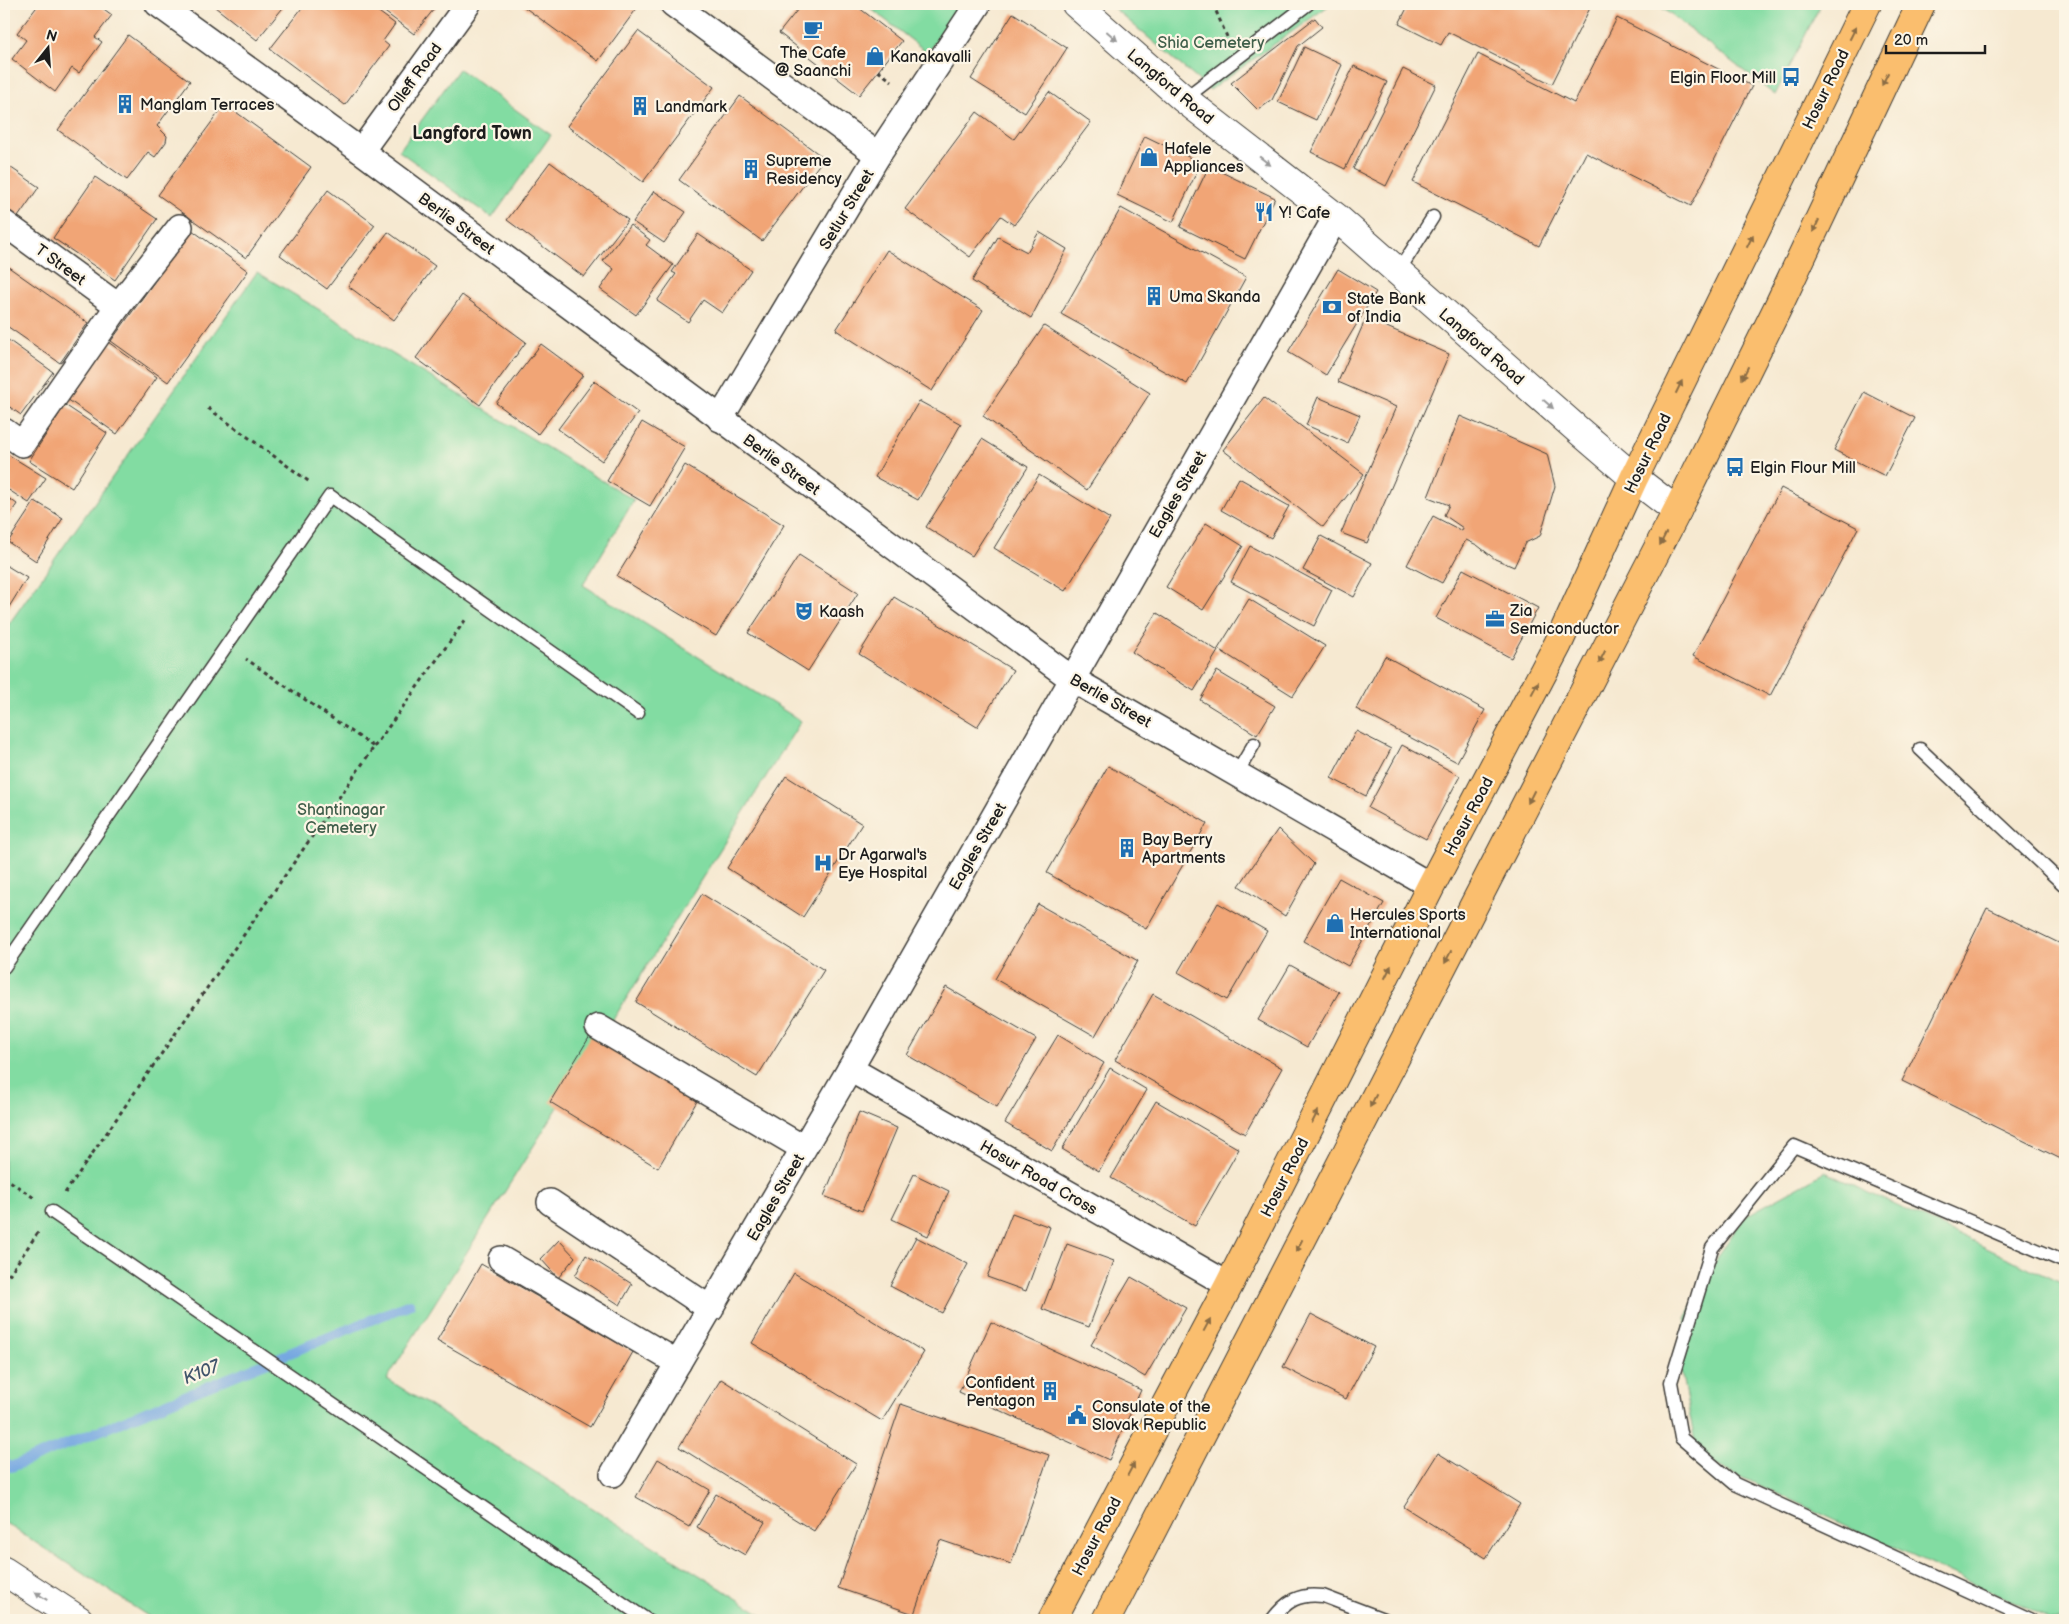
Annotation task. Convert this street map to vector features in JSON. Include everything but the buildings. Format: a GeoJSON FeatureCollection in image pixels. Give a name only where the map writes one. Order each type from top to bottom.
{"type":"FeatureCollection","features":[{"type":"Feature","properties":{"kind":"main road","name":"Hosur Road"},"geometry":{"type":"LineString","coordinates":[[1052,1620],[1229,1285],[1431,886],[1558,644],[1634,478],[1867,4]]}},
{"type":"Feature","properties":{"kind":"main road"},"geometry":{"type":"LineString","coordinates":[[1106,1620],[1677,510],[1777,309],[1921,4]]}},
{"type":"Feature","properties":{"kind":"street","name":"Berlie Street"},"geometry":{"type":"LineString","coordinates":[[158,4],[361,151],[1072,679],[1431,886]]}},
{"type":"Feature","properties":{"kind":"street","name":"Olleff Road"},"geometry":{"type":"LineString","coordinates":[[361,151],[468,4]]}},
{"type":"Feature","properties":{"kind":"street"},"geometry":{"type":"LineString","coordinates":[[673,4],[878,155]]}},
{"type":"Feature","properties":{"kind":"street","name":"Setlur Street"},"geometry":{"type":"LineString","coordinates":[[720,419],[878,155],[978,4]]}},
{"type":"Feature","properties":{"kind":"street","name":"Langford Road"},"geometry":{"type":"LineString","coordinates":[[1076,4],[1184,99],[1336,217],[1634,478],[1677,510]]}},
{"type":"Feature","properties":{"kind":"street","name":"Eagles Street"},"geometry":{"type":"LineString","coordinates":[[613,1474],[850,1069],[1336,217]]}},
{"type":"Feature","properties":{"kind":"street","name":"T Street"},"geometry":{"type":"LineString","coordinates":[[4,222],[118,306]]}},
{"type":"Feature","properties":{"kind":"street"},"geometry":{"type":"LineString","coordinates":[[4,432],[22,444],[118,306],[180,227]]}},
{"type":"Feature","properties":{"kind":"street"},"geometry":{"type":"LineString","coordinates":[[598,1027],[803,1148]]}},
{"type":"Feature","properties":{"kind":"street","name":"Hosur Road Cross"},"geometry":{"type":"LineString","coordinates":[[850,1069],[1229,1285]]}},
{"type":"Feature","properties":{"kind":"street"},"geometry":{"type":"LineString","coordinates":[[550,1202],[711,1308]]}},
{"type":"Feature","properties":{"kind":"street"},"geometry":{"type":"LineString","coordinates":[[501,1259],[678,1363]]}},
{"type":"Feature","properties":{"kind":"street"},"geometry":{"type":"LineString","coordinates":[[4,1571],[79,1620]]}},
{"type":"Feature","properties":{"kind":"lane"},"geometry":{"type":"LineString","coordinates":[[1184,99],[1308,4]]}},
{"type":"Feature","properties":{"kind":"lane"},"geometry":{"type":"LineString","coordinates":[[1398,272],[1433,216]]}},
{"type":"Feature","properties":{"kind":"lane"},"geometry":{"type":"LineString","coordinates":[[4,967],[330,496],[638,713]]}},
{"type":"Feature","properties":{"kind":"lane"},"geometry":{"type":"LineString","coordinates":[[1237,773],[1254,744]]}},
{"type":"Feature","properties":{"kind":"lane"},"geometry":{"type":"LineString","coordinates":[[1920,749],[2065,886]]}},
{"type":"Feature","properties":{"kind":"lane"},"geometry":{"type":"LineString","coordinates":[[2032,1620],[1735,1484],[1681,1438],[1671,1382],[1712,1248],[1794,1146],[2065,1262]]}},
{"type":"Feature","properties":{"kind":"lane"},"geometry":{"type":"LineString","coordinates":[[52,1212],[647,1620]]}},
{"type":"Feature","properties":{"kind":"lane"},"geometry":{"type":"LineString","coordinates":[[1272,1620],[1285,1604],[1294,1598],[1312,1595],[1331,1599],[1386,1620]]}},
{"type":"Feature","properties":{"kind":"path"},"geometry":{"type":"LineString","coordinates":[[1213,4],[1236,58]]}},
{"type":"Feature","properties":{"kind":"path"},"geometry":{"type":"LineString","coordinates":[[208,408],[330,496]]}},
{"type":"Feature","properties":{"kind":"path"},"geometry":{"type":"LineString","coordinates":[[4,1282],[374,747],[479,601]]}},
{"type":"Feature","properties":{"kind":"path"},"geometry":{"type":"LineString","coordinates":[[227,646],[374,747]]}},
{"type":"Feature","properties":{"kind":"path"},"geometry":{"type":"LineString","coordinates":[[4,1177],[52,1212]]}},
{"type":"Feature","properties":{"kind":"green space"},"geometry":{"type":"Polygon","coordinates":[[[865,4],[960,4],[928,53],[865,4]]]}},
{"type":"Feature","properties":{"kind":"green space","name":"Shia Cemetery"},"geometry":{"type":"Polygon","coordinates":[[[1109,4],[1331,4],[1210,90],[1109,4]]]}},
{"type":"Feature","properties":{"kind":"green space"},"geometry":{"type":"Polygon","coordinates":[[[1657,4],[1821,4],[1775,95],[1657,4]]]}},
{"type":"Feature","properties":{"kind":"green space"},"geometry":{"type":"Polygon","coordinates":[[[459,69],[551,135],[492,218],[399,151],[459,69]]]}},
{"type":"Feature","properties":{"kind":"green space","name":"Shantinagar Cemetery"},"geometry":{"type":"Polygon","coordinates":[[[257,272],[634,500],[583,585],[801,721],[387,1379],[771,1620],[154,1620],[4,1522],[4,631],[257,272]]]}},
{"type":"Feature","properties":{"kind":"green space"},"geometry":{"type":"Polygon","coordinates":[[[1825,1172],[2065,1285],[2065,1620],[2051,1620],[1698,1457],[1680,1366],[1686,1318],[1720,1253],[1744,1217],[1825,1172]]]}},
{"type":"Feature","properties":{"kind":"waterway","name":"K107"},"geometry":{"type":"LineString","coordinates":[[4,1463],[11,1467],[410,1304]]}},
{"type":"Feature","properties":{"kind":"place","name":"The Cafe @ Saanchi"},"geometry":{"type":"Point","coordinates":[813,29]}},
{"type":"Feature","properties":{"kind":"place","name":"Kanakavalli"},"geometry":{"type":"Point","coordinates":[875,56]}},
{"type":"Feature","properties":{"kind":"place","name":"Elgin Floor Mill"},"geometry":{"type":"Point","coordinates":[1791,77]}},
{"type":"Feature","properties":{"kind":"place","name":"Manglam Terraces"},"geometry":{"type":"Point","coordinates":[125,104]}},
{"type":"Feature","properties":{"kind":"place","name":"Landmark"},"geometry":{"type":"Point","coordinates":[640,106]}},
{"type":"Feature","properties":{"kind":"place","name":"Hafele Appliances"},"geometry":{"type":"Point","coordinates":[1149,157]}},
{"type":"Feature","properties":{"kind":"place","name":"Supreme Residency"},"geometry":{"type":"Point","coordinates":[751,169]}},
{"type":"Feature","properties":{"kind":"place","name":"Y! Cafe"},"geometry":{"type":"Point","coordinates":[1264,212]}},
{"type":"Feature","properties":{"kind":"place","name":"Uma Skanda"},"geometry":{"type":"Point","coordinates":[1154,296]}},
{"type":"Feature","properties":{"kind":"place","name":"State Bank of India"},"geometry":{"type":"Point","coordinates":[1332,307]}},
{"type":"Feature","properties":{"kind":"place","name":"Elgin Flour Mill"},"geometry":{"type":"Point","coordinates":[1735,467]}},
{"type":"Feature","properties":{"kind":"place","name":"Kaash"},"geometry":{"type":"Point","coordinates":[804,611]}},
{"type":"Feature","properties":{"kind":"place","name":"Zia Semiconductor"},"geometry":{"type":"Point","coordinates":[1495,619]}},
{"type":"Feature","properties":{"kind":"place","name":"Bay Berry Apartments"},"geometry":{"type":"Point","coordinates":[1127,848]}},
{"type":"Feature","properties":{"kind":"place","name":"Dr Agarwal's Eye Hospital"},"geometry":{"type":"Point","coordinates":[823,863]}},
{"type":"Feature","properties":{"kind":"place","name":"Hercules Sports International"},"geometry":{"type":"Point","coordinates":[1335,923]}},
{"type":"Feature","properties":{"kind":"place","name":"Confident Pentagon"},"geometry":{"type":"Point","coordinates":[1050,1391]}},
{"type":"Feature","properties":{"kind":"place","name":"Consulate of the Slovak Republic"},"geometry":{"type":"Point","coordinates":[1077,1415]}},
{"type":"Feature","properties":{"kind":"district","name":"Langford Town"},"geometry":{"type":"Point","coordinates":[472,133]}}]}
